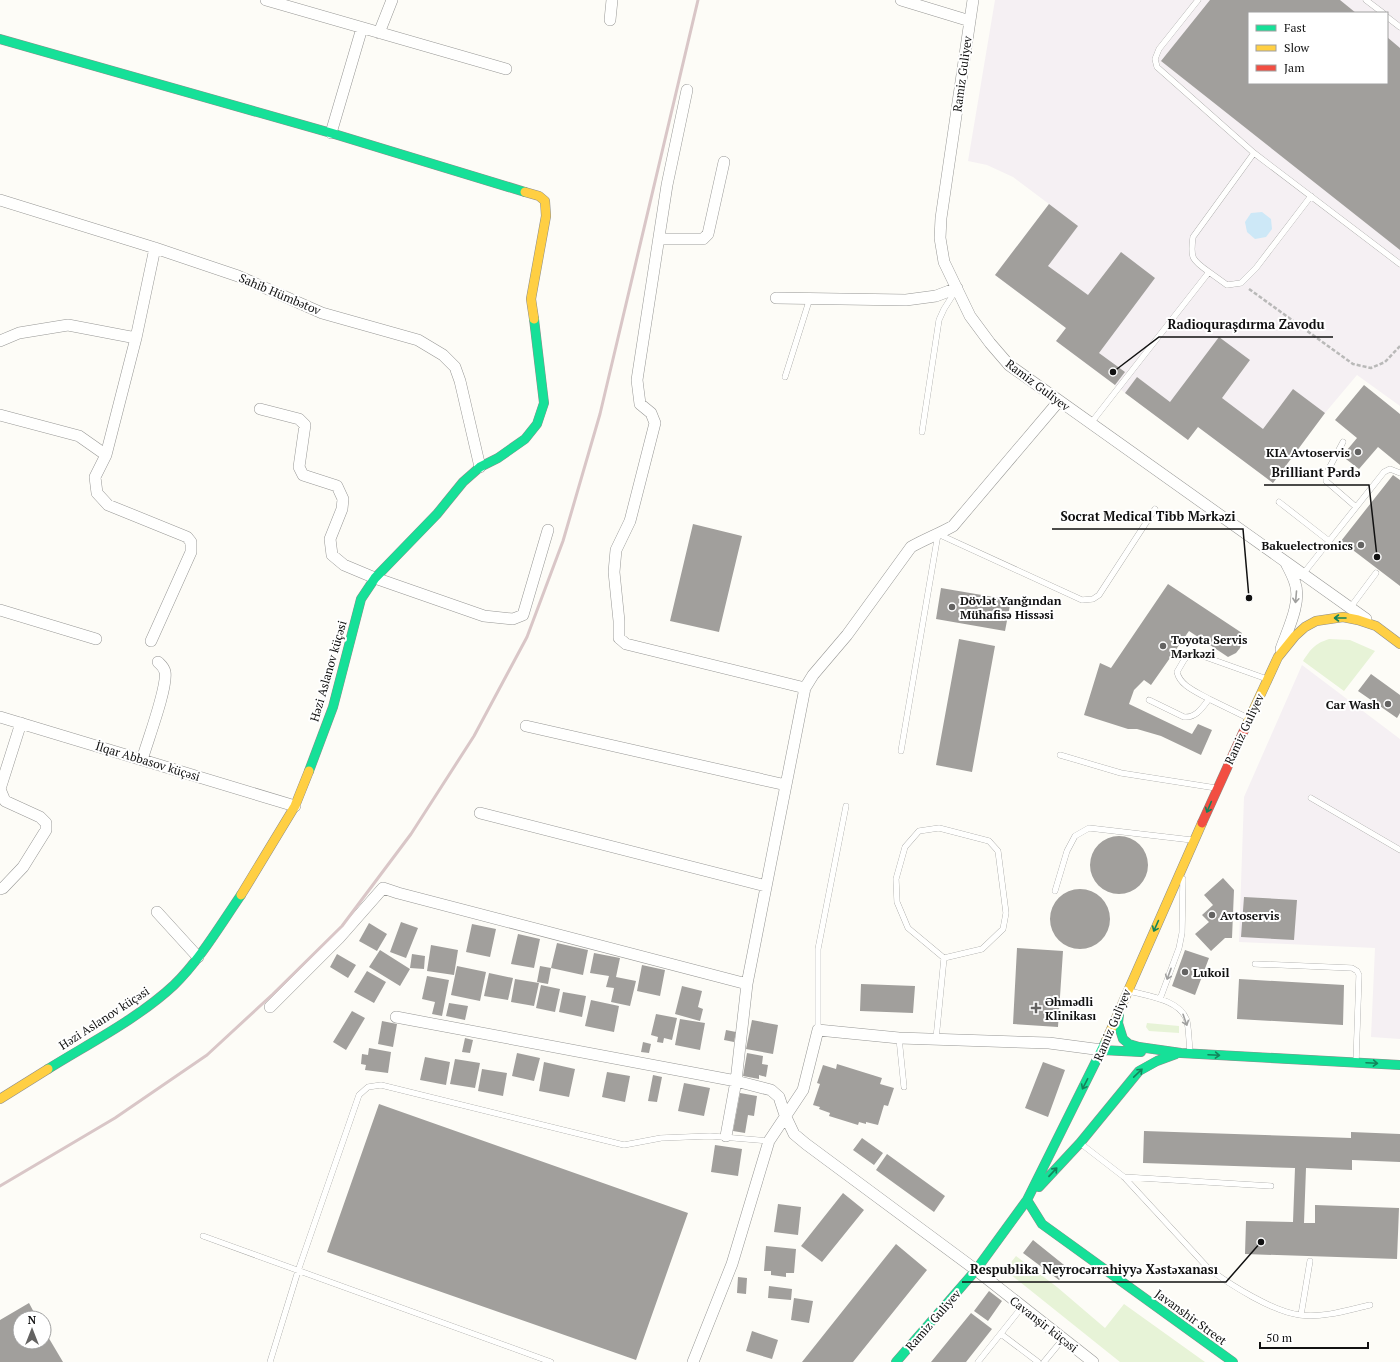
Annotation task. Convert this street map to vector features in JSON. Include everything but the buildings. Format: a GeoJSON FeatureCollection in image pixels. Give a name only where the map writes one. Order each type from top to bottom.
{"type":"FeatureCollection","features":[{"type":"Feature","properties":{"kind":"street"},"geometry":{"type":"LineString","coordinates":[[266,0],[506,69]]}},
{"type":"Feature","properties":{"kind":"street"},"geometry":{"type":"LineString","coordinates":[[379,33],[392,0]]}},
{"type":"Feature","properties":{"kind":"street"},"geometry":{"type":"LineString","coordinates":[[610,20],[612,0]]}},
{"type":"Feature","properties":{"kind":"street"},"geometry":{"type":"LineString","coordinates":[[901,0],[970,21]]}},
{"type":"Feature","properties":{"kind":"street","name":"Ramiz Guliyev"},"geometry":{"type":"LineString","coordinates":[[973,0],[941,218],[940,238],[944,262],[970,316],[1009,365],[1400,644]]}},
{"type":"Feature","properties":{"kind":"street"},"geometry":{"type":"LineString","coordinates":[[0,39],[331,133],[362,28]]}},
{"type":"Feature","properties":{"kind":"street"},"geometry":{"type":"LineString","coordinates":[[687,90],[667,185],[636,380],[640,404],[651,413],[655,423],[630,521],[616,550],[614,572],[619,620],[619,638],[626,644],[805,688]]}},
{"type":"Feature","properties":{"kind":"street","name":"Həzi Aslanov küçəsi"},"geometry":{"type":"LineString","coordinates":[[0,1099],[137,1014],[174,985],[198,957],[247,886],[295,806],[333,707],[361,599],[375,578],[437,514],[463,482],[480,467],[498,458],[525,439],[537,424],[544,403],[531,299],[546,216],[545,201],[539,196],[331,133]]}},
{"type":"Feature","properties":{"kind":"street"},"geometry":{"type":"LineString","coordinates":[[659,239],[703,239],[708,234],[724,162]]}},
{"type":"Feature","properties":{"kind":"street","name":"Sahib Hümbətov"},"geometry":{"type":"LineString","coordinates":[[0,200],[155,248],[238,276],[322,313],[418,340],[443,355],[455,367],[460,381],[480,467]]}},
{"type":"Feature","properties":{"kind":"street"},"geometry":{"type":"LineString","coordinates":[[151,641],[192,552],[191,542],[187,537],[108,505],[96,493],[95,477],[106,455],[136,338],[155,248]]}},
{"type":"Feature","properties":{"kind":"street"},"geometry":{"type":"LineString","coordinates":[[776,298],[906,300],[936,296],[957,288]]}},
{"type":"Feature","properties":{"kind":"street"},"geometry":{"type":"LineString","coordinates":[[0,341],[19,333],[68,325],[136,338]]}},
{"type":"Feature","properties":{"kind":"street"},"geometry":{"type":"LineString","coordinates":[[726,1136],[736,1081],[747,984],[805,688],[813,675],[847,635],[911,547],[953,526],[1059,401]]}},
{"type":"Feature","properties":{"kind":"street"},"geometry":{"type":"LineString","coordinates":[[260,409],[300,418],[305,425],[299,467],[303,476],[337,486],[343,499],[342,509],[330,539],[332,555],[344,565],[375,578],[484,616],[513,619],[523,614],[548,530]]}},
{"type":"Feature","properties":{"kind":"street"},"geometry":{"type":"LineString","coordinates":[[0,415],[78,436],[106,455]]}},
{"type":"Feature","properties":{"kind":"street"},"geometry":{"type":"LineString","coordinates":[[1278,657],[1294,613],[1297,598],[1295,583],[1284,561]]}},
{"type":"Feature","properties":{"kind":"street"},"geometry":{"type":"LineString","coordinates":[[0,610],[96,638]]}},
{"type":"Feature","properties":{"kind":"street","name":"Ramiz Guliyev"},"geometry":{"type":"LineString","coordinates":[[896,1362],[976,1270],[1027,1200],[1102,1050],[1217,788],[1278,657],[1295,636],[1305,627],[1316,622],[1343,617],[1376,626]]}},
{"type":"Feature","properties":{"kind":"street"},"geometry":{"type":"LineString","coordinates":[[142,760],[165,686],[164,667],[158,662]]}},
{"type":"Feature","properties":{"kind":"street","name":"İlqar Abbasov küçəsi"},"geometry":{"type":"LineString","coordinates":[[0,717],[295,806]]}},
{"type":"Feature","properties":{"kind":"street"},"geometry":{"type":"LineString","coordinates":[[0,889],[3,888],[23,867],[46,830],[46,823],[40,817],[5,801],[0,789],[21,723]]}},
{"type":"Feature","properties":{"kind":"street"},"geometry":{"type":"LineString","coordinates":[[526,726],[786,784]]}},
{"type":"Feature","properties":{"kind":"street"},"geometry":{"type":"LineString","coordinates":[[480,813],[766,886]]}},
{"type":"Feature","properties":{"kind":"street"},"geometry":{"type":"LineString","coordinates":[[270,1007],[339,938],[383,888],[747,984]]}},
{"type":"Feature","properties":{"kind":"street"},"geometry":{"type":"LineString","coordinates":[[157,912],[198,957]]}},
{"type":"Feature","properties":{"kind":"street"},"geometry":{"type":"LineString","coordinates":[[1119,1010],[1118,1024],[1120,1032],[1123,1039],[1129,1044],[1185,1053]]}},
{"type":"Feature","properties":{"kind":"street","name":"Cavanşir küçəsi"},"geometry":{"type":"LineString","coordinates":[[396,1017],[736,1081],[771,1090],[779,1097],[785,1115],[794,1134],[976,1270],[1093,1362]]}},
{"type":"Feature","properties":{"kind":"street"},"geometry":{"type":"LineString","coordinates":[[693,1362],[732,1264],[769,1141],[803,1090],[818,1030],[899,1038],[1049,1043],[1102,1050],[1400,1065]]}},
{"type":"Feature","properties":{"kind":"street"},"geometry":{"type":"LineString","coordinates":[[1027,1200],[1080,1143],[1139,1071],[1161,1058],[1185,1053]]}},
{"type":"Feature","properties":{"kind":"street","name":"Javanshir Street"},"geometry":{"type":"LineString","coordinates":[[1027,1200],[1042,1224],[1233,1362]]}},
{"type":"Feature","properties":{"kind":"lane"},"geometry":{"type":"LineString","coordinates":[[1198,0],[1159,49],[1155,59],[1157,67],[1254,153],[1400,264]]}},
{"type":"Feature","properties":{"kind":"lane"},"geometry":{"type":"LineString","coordinates":[[1366,0],[1381,12]]}},
{"type":"Feature","properties":{"kind":"lane"},"geometry":{"type":"LineString","coordinates":[[1388,17],[1400,27]]}},
{"type":"Feature","properties":{"kind":"lane"},"geometry":{"type":"LineString","coordinates":[[1254,153],[1193,237],[1191,252],[1194,262],[1227,285],[1241,283],[1256,268],[1311,196]]}},
{"type":"Feature","properties":{"kind":"lane"},"geometry":{"type":"LineString","coordinates":[[1091,423],[1209,272]]}},
{"type":"Feature","properties":{"kind":"lane"},"geometry":{"type":"LineString","coordinates":[[922,432],[939,320],[957,288]]}},
{"type":"Feature","properties":{"kind":"lane"},"geometry":{"type":"LineString","coordinates":[[785,377],[810,298]]}},
{"type":"Feature","properties":{"kind":"lane"},"geometry":{"type":"LineString","coordinates":[[1343,442],[1326,474],[1326,481],[1356,507]]}},
{"type":"Feature","properties":{"kind":"lane"},"geometry":{"type":"LineString","coordinates":[[1303,574],[1384,472],[1390,469],[1400,472]]}},
{"type":"Feature","properties":{"kind":"lane"},"geometry":{"type":"LineString","coordinates":[[1279,502],[1329,541]]}},
{"type":"Feature","properties":{"kind":"lane"},"geometry":{"type":"LineString","coordinates":[[901,751],[938,534],[1082,600],[1093,599],[1099,595],[1155,509]]}},
{"type":"Feature","properties":{"kind":"lane"},"geometry":{"type":"LineString","coordinates":[[1350,608],[1376,573]]}},
{"type":"Feature","properties":{"kind":"lane"},"geometry":{"type":"LineString","coordinates":[[1249,719],[1183,684],[1178,678],[1177,672],[1184,660],[1190,654],[1197,654],[1267,679]]}},
{"type":"Feature","properties":{"kind":"lane"},"geometry":{"type":"LineString","coordinates":[[1149,700],[1184,717],[1190,717],[1195,715],[1209,699]]}},
{"type":"Feature","properties":{"kind":"lane"},"geometry":{"type":"LineString","coordinates":[[1060,755],[1121,772],[1217,788]]}},
{"type":"Feature","properties":{"kind":"lane"},"geometry":{"type":"LineString","coordinates":[[1311,798],[1400,850]]}},
{"type":"Feature","properties":{"kind":"lane"},"geometry":{"type":"LineString","coordinates":[[818,1030],[818,948],[846,806]]}},
{"type":"Feature","properties":{"kind":"lane"},"geometry":{"type":"LineString","coordinates":[[939,828],[989,841],[998,851],[1006,913],[1004,929],[982,948],[944,958],[908,928],[897,902],[896,879],[905,847],[919,831],[939,828]]}},
{"type":"Feature","properties":{"kind":"lane"},"geometry":{"type":"LineString","coordinates":[[1055,891],[1067,851],[1076,836],[1088,828],[1194,840]]}},
{"type":"Feature","properties":{"kind":"lane"},"geometry":{"type":"LineString","coordinates":[[1160,999],[1179,948],[1182,933],[1183,867]]}},
{"type":"Feature","properties":{"kind":"lane"},"geometry":{"type":"LineString","coordinates":[[936,1039],[944,958]]}},
{"type":"Feature","properties":{"kind":"lane"},"geometry":{"type":"LineString","coordinates":[[1255,964],[1352,968],[1357,971],[1359,975],[1356,1062]]}},
{"type":"Feature","properties":{"kind":"lane"},"geometry":{"type":"LineString","coordinates":[[1127,991],[1160,999],[1181,1010],[1187,1021],[1185,1053]]}},
{"type":"Feature","properties":{"kind":"lane"},"geometry":{"type":"LineString","coordinates":[[899,1038],[904,1087]]}},
{"type":"Feature","properties":{"kind":"lane"},"geometry":{"type":"LineString","coordinates":[[270,1362],[298,1271],[359,1095],[368,1087],[381,1085],[624,1145],[661,1138],[726,1136],[769,1141]]}},
{"type":"Feature","properties":{"kind":"lane"},"geometry":{"type":"LineString","coordinates":[[1080,1143],[1124,1177],[1208,1268],[1224,1280],[1284,1312],[1301,1316],[1326,1315],[1370,1305]]}},
{"type":"Feature","properties":{"kind":"lane"},"geometry":{"type":"LineString","coordinates":[[1124,1177],[1271,1186]]}},
{"type":"Feature","properties":{"kind":"lane"},"geometry":{"type":"LineString","coordinates":[[203,1236],[551,1362]]}},
{"type":"Feature","properties":{"kind":"lane"},"geometry":{"type":"LineString","coordinates":[[1301,1316],[1310,1261]]}},
{"type":"Feature","properties":{"kind":"lane"},"geometry":{"type":"LineString","coordinates":[[978,1362],[1022,1307]]}},
{"type":"Feature","properties":{"kind":"lane"},"geometry":{"type":"LineString","coordinates":[[1001,1334],[1038,1362]]}},
{"type":"Feature","properties":{"kind":"lane"},"geometry":{"type":"LineString","coordinates":[[1044,1362],[1063,1339]]}},
{"type":"Feature","properties":{"kind":"path"},"geometry":{"type":"LineString","coordinates":[[1241,283],[1353,364],[1371,368],[1385,362],[1400,346]]}},
{"type":"Feature","properties":{"kind":"shaded area"},"geometry":{"type":"Polygon","coordinates":[[[995,0],[1400,0],[1400,406],[1357,375],[1325,413],[1273,483],[1198,427],[1188,440],[1056,341],[1066,328],[995,275],[1049,204],[1013,177],[987,165],[968,161],[995,0]]]}},
{"type":"Feature","properties":{"kind":"shaded area"},"geometry":{"type":"Polygon","coordinates":[[[1302,665],[1400,739],[1400,1039],[1371,1037],[1375,948],[1239,942],[1244,797],[1302,665]]]}},
{"type":"Feature","properties":{"kind":"green space"},"geometry":{"type":"Polygon","coordinates":[[[1329,639],[1350,640],[1375,651],[1344,691],[1303,661],[1313,647],[1329,639]]]}},
{"type":"Feature","properties":{"kind":"green space"},"geometry":{"type":"Polygon","coordinates":[[[1147,1023],[1179,1026],[1179,1033],[1149,1031],[1146,1027],[1147,1023]]]}},
{"type":"Feature","properties":{"kind":"green space"},"geometry":{"type":"Polygon","coordinates":[[[1016,1256],[1057,1287],[1105,1328],[1124,1304],[1205,1362],[1120,1362],[1005,1270],[1016,1256]]]}},
{"type":"Feature","properties":{"kind":"water"},"geometry":{"type":"Polygon","coordinates":[[[1262,212],[1271,219],[1272,229],[1266,237],[1255,239],[1247,232],[1245,222],[1251,213],[1262,212]]]}},
{"type":"Feature","properties":{"kind":"railway"},"geometry":{"type":"LineString","coordinates":[[0,1186],[115,1118],[207,1055],[273,994],[342,926],[411,834],[474,736],[527,637],[563,541],[600,414],[698,0]]}},
{"type":"Feature","properties":{"kind":"traffic: fast"},"geometry":{"type":"LineString","coordinates":[[0,39],[331,133],[525,192]]}},
{"type":"Feature","properties":{"kind":"traffic: fast"},"geometry":{"type":"LineString","coordinates":[[309,771],[333,707],[361,599],[375,578],[437,514],[463,482],[480,467],[498,458],[525,439],[537,424],[544,403],[534,319]]}},
{"type":"Feature","properties":{"kind":"traffic: fast"},"geometry":{"type":"LineString","coordinates":[[48,1069],[145,1009],[174,985],[201,954],[241,895]]}},
{"type":"Feature","properties":{"kind":"traffic: fast"},"geometry":{"type":"LineString","coordinates":[[1119,1014],[1118,1023],[1123,1039],[1129,1044],[1139,1047],[1181,1053],[1400,1065]]}},
{"type":"Feature","properties":{"kind":"traffic: fast"},"geometry":{"type":"LineString","coordinates":[[896,1362],[976,1270],[1027,1200],[1106,1041]]}},
{"type":"Feature","properties":{"kind":"traffic: fast"},"geometry":{"type":"LineString","coordinates":[[1102,1050],[1141,1052]]}},
{"type":"Feature","properties":{"kind":"traffic: fast"},"geometry":{"type":"LineString","coordinates":[[1039,1187],[1080,1143],[1139,1071],[1157,1061],[1176,1054]]}},
{"type":"Feature","properties":{"kind":"traffic: fast"},"geometry":{"type":"LineString","coordinates":[[1027,1200],[1042,1224],[1233,1362]]}},
{"type":"Feature","properties":{"kind":"traffic: slow"},"geometry":{"type":"LineString","coordinates":[[525,192],[539,196],[545,201],[546,216],[531,299],[534,319]]}},
{"type":"Feature","properties":{"kind":"traffic: slow"},"geometry":{"type":"LineString","coordinates":[[1246,726],[1278,657],[1295,636],[1305,627],[1316,621],[1343,617],[1358,620],[1376,626],[1400,644]]}},
{"type":"Feature","properties":{"kind":"traffic: slow"},"geometry":{"type":"LineString","coordinates":[[241,895],[295,806],[309,771]]}},
{"type":"Feature","properties":{"kind":"traffic: slow"},"geometry":{"type":"LineString","coordinates":[[1106,1041],[1202,823]]}},
{"type":"Feature","properties":{"kind":"traffic: slow"},"geometry":{"type":"LineString","coordinates":[[0,1099],[48,1069]]}},
{"type":"Feature","properties":{"kind":"traffic: jam"},"geometry":{"type":"LineString","coordinates":[[1202,823],[1246,726]]}},
{"type":"Feature","properties":{"kind":"place","name":"Radioquraşdırma Zavodu"},"geometry":{"type":"Point","coordinates":[1113,372]}},
{"type":"Feature","properties":{"kind":"place","name":"KIA Avtoservis"},"geometry":{"type":"Point","coordinates":[1358,452]}},
{"type":"Feature","properties":{"kind":"place","name":"Bakuelectronics"},"geometry":{"type":"Point","coordinates":[1361,545]}},
{"type":"Feature","properties":{"kind":"place","name":"Brilliant Pərdə"},"geometry":{"type":"Point","coordinates":[1377,557]}},
{"type":"Feature","properties":{"kind":"place","name":"Socrat Medical Tibb Mərkəzi"},"geometry":{"type":"Point","coordinates":[1249,598]}},
{"type":"Feature","properties":{"kind":"place","name":"Dövlət Yanğından Mühafisə Hissəsi"},"geometry":{"type":"Point","coordinates":[952,607]}},
{"type":"Feature","properties":{"kind":"place","name":"Toyota Servis Mərkəzi"},"geometry":{"type":"Point","coordinates":[1163,646]}},
{"type":"Feature","properties":{"kind":"place","name":"Car Wash"},"geometry":{"type":"Point","coordinates":[1388,704]}},
{"type":"Feature","properties":{"kind":"place","name":"Avtoservis"},"geometry":{"type":"Point","coordinates":[1212,915]}},
{"type":"Feature","properties":{"kind":"place","name":"Lukoil"},"geometry":{"type":"Point","coordinates":[1185,972]}},
{"type":"Feature","properties":{"kind":"place","name":"Əhmədli Klinikası"},"geometry":{"type":"Point","coordinates":[1036,1008]}},
{"type":"Feature","properties":{"kind":"place","name":"Respublika Neyrocərrahiyyə Xəstəxanası"},"geometry":{"type":"Point","coordinates":[1261,1242]}}]}
